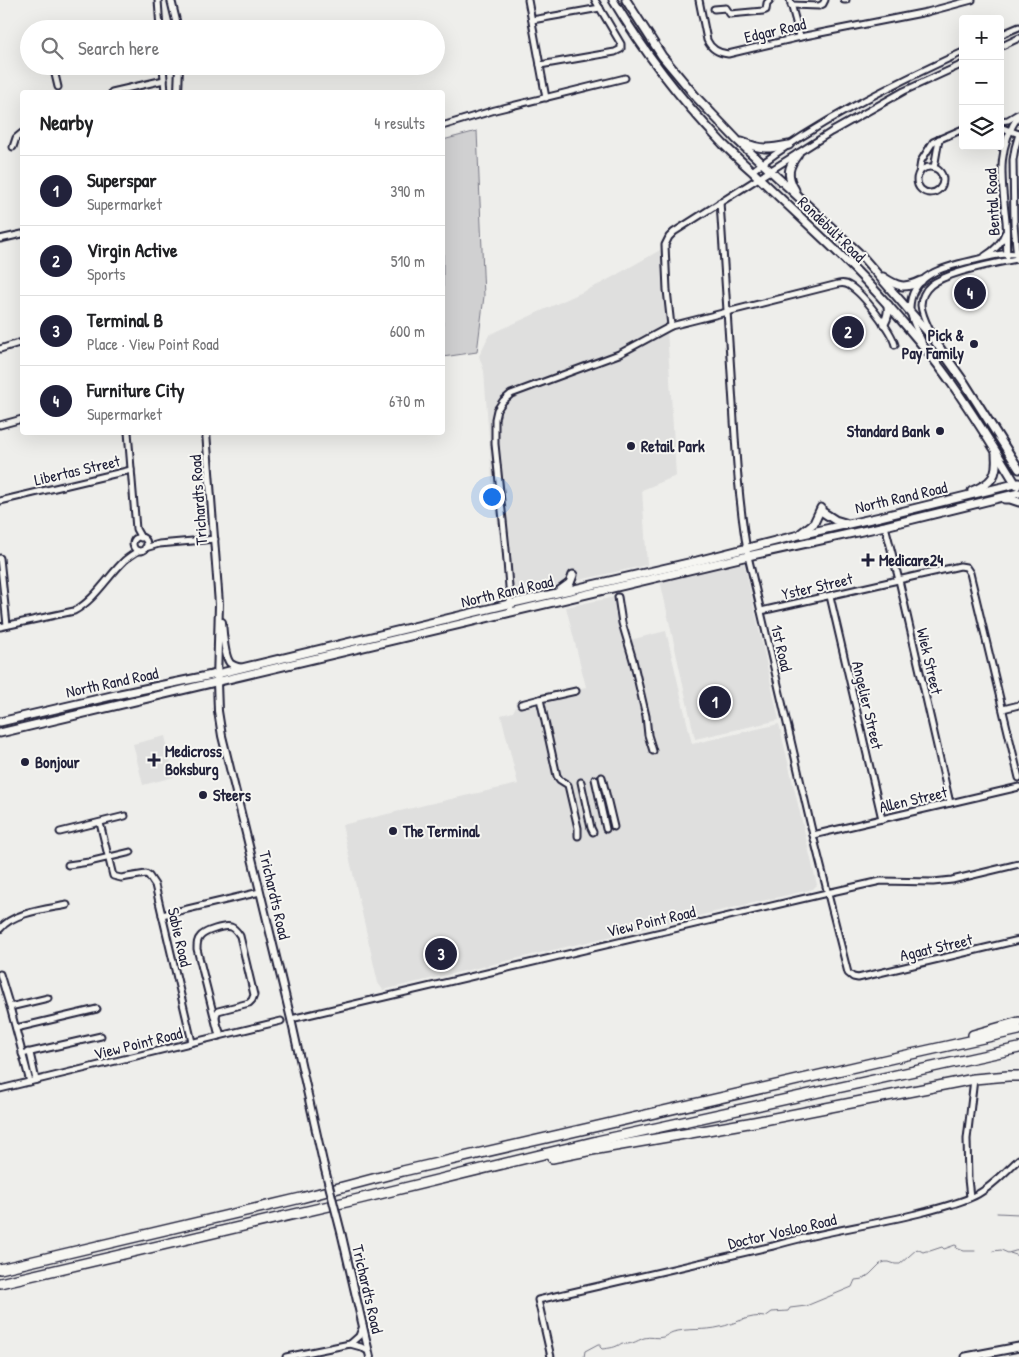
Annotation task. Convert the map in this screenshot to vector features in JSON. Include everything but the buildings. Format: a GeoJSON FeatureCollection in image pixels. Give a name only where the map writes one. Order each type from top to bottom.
{"type":"FeatureCollection","features":[{"type":"Feature","properties":{"kind":"highway"},"geometry":{"type":"LineString","coordinates":[[898,1056],[1019,1022]]}},
{"type":"Feature","properties":{"kind":"highway"},"geometry":{"type":"LineString","coordinates":[[0,1268],[301,1198],[403,1171],[898,1056],[1019,1030]]}},
{"type":"Feature","properties":{"kind":"highway"},"geometry":{"type":"LineString","coordinates":[[0,1283],[597,1141],[1019,1048]]}},
{"type":"Feature","properties":{"kind":"highway"},"geometry":{"type":"LineString","coordinates":[[359,1199],[592,1150],[754,1122],[1019,1069]]}},
{"type":"Feature","properties":{"kind":"highway"},"geometry":{"type":"LineString","coordinates":[[974,1079],[1019,1076]]}},
{"type":"Feature","properties":{"kind":"main road","name":"Rondebult Road"},"geometry":{"type":"LineString","coordinates":[[613,0],[653,61],[686,103],[724,144],[830,245],[888,305],[924,346],[952,383],[1018,485]]}},
{"type":"Feature","properties":{"kind":"main road","name":"Rondebult Road"},"geometry":{"type":"LineString","coordinates":[[626,0],[662,56],[697,98],[770,172],[800,197],[859,253],[932,337],[964,382],[1019,469]]}},
{"type":"Feature","properties":{"kind":"main road"},"geometry":{"type":"LineString","coordinates":[[737,140],[763,149],[789,145]]}},
{"type":"Feature","properties":{"kind":"main road"},"geometry":{"type":"LineString","coordinates":[[798,154],[792,162],[789,173],[790,182],[800,197]]}},
{"type":"Feature","properties":{"kind":"main road"},"geometry":{"type":"LineString","coordinates":[[874,271],[900,286],[913,285],[921,281]]}},
{"type":"Feature","properties":{"kind":"main road"},"geometry":{"type":"LineString","coordinates":[[884,324],[889,314],[888,305]]}},
{"type":"Feature","properties":{"kind":"main road"},"geometry":{"type":"LineString","coordinates":[[953,499],[991,480],[996,470],[996,452]]}},
{"type":"Feature","properties":{"kind":"main road","name":"North Rand Road"},"geometry":{"type":"LineString","coordinates":[[0,722],[217,674],[697,561],[849,523],[1018,485]]}},
{"type":"Feature","properties":{"kind":"main road","name":"North Rand Road"},"geometry":{"type":"LineString","coordinates":[[0,733],[1019,493]]}},
{"type":"Feature","properties":{"kind":"main road"},"geometry":{"type":"LineString","coordinates":[[998,499],[1010,499],[1019,502]]}},
{"type":"Feature","properties":{"kind":"main road"},"geometry":{"type":"LineString","coordinates":[[799,535],[814,523],[821,510],[835,520],[849,523]]}},
{"type":"Feature","properties":{"kind":"main road"},"geometry":{"type":"LineString","coordinates":[[555,594],[570,583],[573,575]]}},
{"type":"Feature","properties":{"kind":"main road"},"geometry":{"type":"LineString","coordinates":[[430,623],[434,626],[435,630]]}},
{"type":"Feature","properties":{"kind":"main road"},"geometry":{"type":"LineString","coordinates":[[966,1357],[1019,1348]]}},
{"type":"Feature","properties":{"kind":"main road"},"geometry":{"type":"LineString","coordinates":[[979,1357],[1019,1351]]}},
{"type":"Feature","properties":{"kind":"street"},"geometry":{"type":"LineString","coordinates":[[158,0],[159,20]]}},
{"type":"Feature","properties":{"kind":"street"},"geometry":{"type":"LineString","coordinates":[[171,0],[176,20]]}},
{"type":"Feature","properties":{"kind":"street"},"geometry":{"type":"LineString","coordinates":[[528,0],[546,98]]}},
{"type":"Feature","properties":{"kind":"street"},"geometry":{"type":"LineString","coordinates":[[540,65],[615,52],[621,49],[621,44],[595,0]]}},
{"type":"Feature","properties":{"kind":"street","name":"Edgar Road"},"geometry":{"type":"LineString","coordinates":[[699,0],[709,44],[715,50],[728,54],[800,37],[927,12],[970,0]]}},
{"type":"Feature","properties":{"kind":"street"},"geometry":{"type":"LineString","coordinates":[[714,10],[726,8],[730,14],[763,11],[766,10],[767,3],[770,0]]}},
{"type":"Feature","properties":{"kind":"street"},"geometry":{"type":"LineString","coordinates":[[800,37],[790,2],[819,6],[825,0]]}},
{"type":"Feature","properties":{"kind":"street"},"geometry":{"type":"LineString","coordinates":[[532,20],[600,8]]}},
{"type":"Feature","properties":{"kind":"street"},"geometry":{"type":"LineString","coordinates":[[1004,33],[1019,27]]}},
{"type":"Feature","properties":{"kind":"street"},"geometry":{"type":"LineString","coordinates":[[1004,44],[1019,38]]}},
{"type":"Feature","properties":{"kind":"street"},"geometry":{"type":"LineString","coordinates":[[752,171],[789,145],[861,102],[922,70],[959,54]]}},
{"type":"Feature","properties":{"kind":"street"},"geometry":{"type":"LineString","coordinates":[[670,326],[665,255],[666,241],[674,232],[830,132],[904,92],[959,66]]}},
{"type":"Feature","properties":{"kind":"street"},"geometry":{"type":"LineString","coordinates":[[55,75],[58,87]]}},
{"type":"Feature","properties":{"kind":"street"},"geometry":{"type":"LineString","coordinates":[[164,75],[165,90]]}},
{"type":"Feature","properties":{"kind":"street"},"geometry":{"type":"LineString","coordinates":[[178,90],[179,75]]}},
{"type":"Feature","properties":{"kind":"street"},"geometry":{"type":"LineString","coordinates":[[445,125],[496,110],[625,78]]}},
{"type":"Feature","properties":{"kind":"street"},"geometry":{"type":"LineString","coordinates":[[121,90],[164,80]]}},
{"type":"Feature","properties":{"kind":"street"},"geometry":{"type":"LineString","coordinates":[[1004,120],[1019,114]]}},
{"type":"Feature","properties":{"kind":"street","name":"Bental Road"},"geometry":{"type":"LineString","coordinates":[[1008,261],[1002,154],[1010,131],[1019,114]]}},
{"type":"Feature","properties":{"kind":"street"},"geometry":{"type":"LineString","coordinates":[[1004,129],[1019,134]]}},
{"type":"Feature","properties":{"kind":"street"},"geometry":{"type":"LineString","coordinates":[[918,174],[927,168],[934,168],[940,172],[943,180],[941,188],[935,193],[927,193],[920,189],[917,181],[918,174],[921,161],[934,142],[959,131]]}},
{"type":"Feature","properties":{"kind":"street","name":"Bental Road"},"geometry":{"type":"LineString","coordinates":[[1017,256],[1014,223],[1013,160],[1019,134]]}},
{"type":"Feature","properties":{"kind":"street"},"geometry":{"type":"LineString","coordinates":[[14,147],[16,138],[20,135]]}},
{"type":"Feature","properties":{"kind":"street"},"geometry":{"type":"LineString","coordinates":[[934,168],[939,140]]}},
{"type":"Feature","properties":{"kind":"street"},"geometry":{"type":"LineString","coordinates":[[1002,150],[1002,154]]}},
{"type":"Feature","properties":{"kind":"street","name":"1st Road"},"geometry":{"type":"LineString","coordinates":[[720,202],[738,484],[746,548],[846,968],[850,976],[858,978]]}},
{"type":"Feature","properties":{"kind":"street"},"geometry":{"type":"LineString","coordinates":[[983,258],[996,249],[1006,229]]}},
{"type":"Feature","properties":{"kind":"street"},"geometry":{"type":"LineString","coordinates":[[0,239],[20,234]]}},
{"type":"Feature","properties":{"kind":"street"},"geometry":{"type":"LineString","coordinates":[[924,346],[910,311],[913,292],[921,281],[932,273],[945,268],[983,258],[1007,253],[1017,256]]}},
{"type":"Feature","properties":{"kind":"street"},"geometry":{"type":"LineString","coordinates":[[932,337],[921,305],[926,289],[932,283],[948,276],[1008,261],[1017,256]]}},
{"type":"Feature","properties":{"kind":"street"},"geometry":{"type":"LineString","coordinates":[[511,612],[495,444],[495,418],[497,410],[503,401],[511,394],[619,354],[670,326],[843,283],[851,286],[861,296],[884,324],[895,345]]}},
{"type":"Feature","properties":{"kind":"street"},"geometry":{"type":"LineString","coordinates":[[0,349],[20,343]]}},
{"type":"Feature","properties":{"kind":"street"},"geometry":{"type":"LineString","coordinates":[[0,425],[20,420]]}},
{"type":"Feature","properties":{"kind":"street"},"geometry":{"type":"LineString","coordinates":[[128,435],[136,528],[140,539],[146,544],[145,548]]}},
{"type":"Feature","properties":{"kind":"street","name":"Trichardts Road"},"geometry":{"type":"LineString","coordinates":[[206,435],[219,604],[217,682],[218,711],[222,736],[291,1019],[369,1354]]}},
{"type":"Feature","properties":{"kind":"street","name":"Libertas Street"},"geometry":{"type":"LineString","coordinates":[[0,501],[131,470]]}},
{"type":"Feature","properties":{"kind":"street","name":"Wiek Street"},"geometry":{"type":"LineString","coordinates":[[885,526],[950,803]]}},
{"type":"Feature","properties":{"kind":"street"},"geometry":{"type":"LineString","coordinates":[[140,539],[160,544]]}},
{"type":"Feature","properties":{"kind":"street"},"geometry":{"type":"LineString","coordinates":[[125,560],[133,545],[140,539]]}},
{"type":"Feature","properties":{"kind":"street"},"geometry":{"type":"LineString","coordinates":[[0,627],[74,611],[80,608],[125,560],[145,548],[160,544],[215,539]]}},
{"type":"Feature","properties":{"kind":"street"},"geometry":{"type":"LineString","coordinates":[[133,545],[138,551]]}},
{"type":"Feature","properties":{"kind":"street"},"geometry":{"type":"LineString","coordinates":[[0,558],[2,602],[7,625]]}},
{"type":"Feature","properties":{"kind":"street","name":"Yster Street"},"geometry":{"type":"LineString","coordinates":[[761,611],[960,566],[966,568],[970,574],[1002,709]]}},
{"type":"Feature","properties":{"kind":"street","name":"Angelier Street"},"geometry":{"type":"LineString","coordinates":[[830,596],[882,819]]}},
{"type":"Feature","properties":{"kind":"street"},"geometry":{"type":"LineString","coordinates":[[618,597],[622,623],[633,660],[653,751]]}},
{"type":"Feature","properties":{"kind":"street"},"geometry":{"type":"LineString","coordinates":[[219,604],[226,654],[230,663],[242,668]]}},
{"type":"Feature","properties":{"kind":"street"},"geometry":{"type":"LineString","coordinates":[[521,704],[576,691]]}},
{"type":"Feature","properties":{"kind":"street"},"geometry":{"type":"LineString","coordinates":[[540,699],[557,776],[568,786],[578,828],[578,836]]}},
{"type":"Feature","properties":{"kind":"street"},"geometry":{"type":"LineString","coordinates":[[1019,705],[1002,709],[1019,778]]}},
{"type":"Feature","properties":{"kind":"street"},"geometry":{"type":"LineString","coordinates":[[602,777],[614,827]]}},
{"type":"Feature","properties":{"kind":"street"},"geometry":{"type":"LineString","coordinates":[[595,779],[606,829]]}},
{"type":"Feature","properties":{"kind":"street"},"geometry":{"type":"LineString","coordinates":[[581,782],[593,832]]}},
{"type":"Feature","properties":{"kind":"street","name":"Allen Street"},"geometry":{"type":"LineString","coordinates":[[813,835],[1019,787]]}},
{"type":"Feature","properties":{"kind":"street"},"geometry":{"type":"LineString","coordinates":[[60,832],[125,816]]}},
{"type":"Feature","properties":{"kind":"street"},"geometry":{"type":"LineString","coordinates":[[100,823],[108,857]]}},
{"type":"Feature","properties":{"kind":"street"},"geometry":{"type":"LineString","coordinates":[[68,865],[131,852]]}},
{"type":"Feature","properties":{"kind":"street","name":"Sabie Road"},"geometry":{"type":"LineString","coordinates":[[108,857],[113,876],[121,878],[141,874],[149,876],[155,885],[192,1042]]}},
{"type":"Feature","properties":{"kind":"street","name":"View Point Road"},"geometry":{"type":"LineString","coordinates":[[291,1019],[827,892],[882,881],[933,882],[952,880],[1019,864]]}},
{"type":"Feature","properties":{"kind":"street"},"geometry":{"type":"LineString","coordinates":[[162,915],[260,892]]}},
{"type":"Feature","properties":{"kind":"street"},"geometry":{"type":"LineString","coordinates":[[0,929],[6,922],[18,916],[67,905]]}},
{"type":"Feature","properties":{"kind":"street"},"geometry":{"type":"LineString","coordinates":[[231,927],[240,936],[254,995],[249,1002],[218,1011],[216,1017],[220,1035],[197,943],[201,935],[206,932],[231,927]]}},
{"type":"Feature","properties":{"kind":"street","name":"Agaat Street"},"geometry":{"type":"LineString","coordinates":[[858,978],[1019,940]]}},
{"type":"Feature","properties":{"kind":"street"},"geometry":{"type":"LineString","coordinates":[[0,974],[30,1082]]}},
{"type":"Feature","properties":{"kind":"street"},"geometry":{"type":"LineString","coordinates":[[10,1007],[48,998]]}},
{"type":"Feature","properties":{"kind":"street"},"geometry":{"type":"LineString","coordinates":[[16,1028],[97,1009]]}},
{"type":"Feature","properties":{"kind":"street","name":"View Point Road"},"geometry":{"type":"LineString","coordinates":[[0,1088],[281,1021]]}},
{"type":"Feature","properties":{"kind":"street"},"geometry":{"type":"LineString","coordinates":[[22,1051],[30,1052],[101,1036]]}},
{"type":"Feature","properties":{"kind":"street"},"geometry":{"type":"LineString","coordinates":[[30,1052],[36,1080]]}},
{"type":"Feature","properties":{"kind":"street"},"geometry":{"type":"LineString","coordinates":[[970,1197],[967,1139],[974,1079]]}},
{"type":"Feature","properties":{"kind":"street","name":"Doctor Vosloo Road"},"geometry":{"type":"LineString","coordinates":[[551,1357],[538,1300],[773,1246],[805,1236],[910,1216],[956,1204],[976,1195],[991,1185],[1019,1159]]}},
{"type":"Feature","properties":{"kind":"street"},"geometry":{"type":"LineString","coordinates":[[350,1344],[359,1336],[363,1326]]}},
{"type":"Feature","properties":{"kind":"street"},"geometry":{"type":"LineString","coordinates":[[286,1357],[350,1344],[357,1345],[369,1354]]}},
{"type":"Feature","properties":{"kind":"shaded area"},"geometry":{"type":"Polygon","coordinates":[[[477,131],[484,296],[477,352],[445,357],[445,139],[477,131]]]}},
{"type":"Feature","properties":{"kind":"shaded area"},"geometry":{"type":"Polygon","coordinates":[[[662,249],[676,476],[642,490],[647,565],[507,596],[492,481],[484,371],[479,356],[489,335],[602,283],[662,249]]]}},
{"type":"Feature","properties":{"kind":"shaded area"},"geometry":{"type":"Polygon","coordinates":[[[744,562],[779,720],[695,739],[660,580],[744,562]]]}},
{"type":"Feature","properties":{"kind":"shaded area"},"geometry":{"type":"Polygon","coordinates":[[[620,596],[630,640],[666,631],[692,744],[779,724],[817,885],[813,889],[383,990],[378,983],[342,825],[518,784],[501,715],[513,712],[516,706],[515,702],[586,687],[566,607],[620,596]]]}},
{"type":"Feature","properties":{"kind":"shaded area","name":"Medicross Boksburg"},"geometry":{"type":"Polygon","coordinates":[[[165,736],[174,777],[143,785],[133,744],[165,736]]]}},
{"type":"Feature","properties":{"kind":"waterway"},"geometry":{"type":"LineString","coordinates":[[997,1213],[1019,1214]]}},
{"type":"Feature","properties":{"kind":"waterway"},"geometry":{"type":"LineString","coordinates":[[584,1357],[585,1351],[598,1344],[600,1344],[602,1349],[610,1348],[622,1343],[630,1344],[646,1337],[661,1338],[673,1332],[726,1326],[748,1318],[765,1317],[772,1312],[788,1311],[790,1308],[806,1306],[852,1287],[855,1280],[863,1279],[880,1264],[885,1262],[900,1264],[917,1249],[923,1252],[942,1247],[944,1249],[955,1245],[957,1246],[956,1248],[964,1251],[975,1251]]}},
{"type":"Feature","properties":{"kind":"waterway"},"geometry":{"type":"LineString","coordinates":[[993,1251],[1001,1250],[1008,1253],[1019,1250]]}},
{"type":"Feature","properties":{"kind":"waterway"},"geometry":{"type":"LineString","coordinates":[[1010,1253],[1019,1256]]}},
{"type":"Feature","properties":{"kind":"place","name":"Furniture City"},"geometry":{"type":"Point","coordinates":[970,293]}},
{"type":"Feature","properties":{"kind":"place","name":"Virgin Active"},"geometry":{"type":"Point","coordinates":[848,332]}},
{"type":"Feature","properties":{"kind":"place","name":"Pick & Pay Family"},"geometry":{"type":"Point","coordinates":[974,344]}},
{"type":"Feature","properties":{"kind":"place","name":"Standard Bank"},"geometry":{"type":"Point","coordinates":[940,431]}},
{"type":"Feature","properties":{"kind":"place","name":"Retail Park"},"geometry":{"type":"Point","coordinates":[631,446]}},
{"type":"Feature","properties":{"kind":"place","name":"Medicare24"},"geometry":{"type":"Point","coordinates":[868,560]}},
{"type":"Feature","properties":{"kind":"place","name":"Superspar"},"geometry":{"type":"Point","coordinates":[715,702]}},
{"type":"Feature","properties":{"kind":"place","name":"Medicross Boksburg"},"geometry":{"type":"Point","coordinates":[154,760]}},
{"type":"Feature","properties":{"kind":"place","name":"Bonjour"},"geometry":{"type":"Point","coordinates":[25,762]}},
{"type":"Feature","properties":{"kind":"place","name":"Steers"},"geometry":{"type":"Point","coordinates":[203,795]}},
{"type":"Feature","properties":{"kind":"place","name":"The Terminal"},"geometry":{"type":"Point","coordinates":[393,831]}},
{"type":"Feature","properties":{"kind":"place","name":"Terminal B"},"geometry":{"type":"Point","coordinates":[441,954]}}]}
